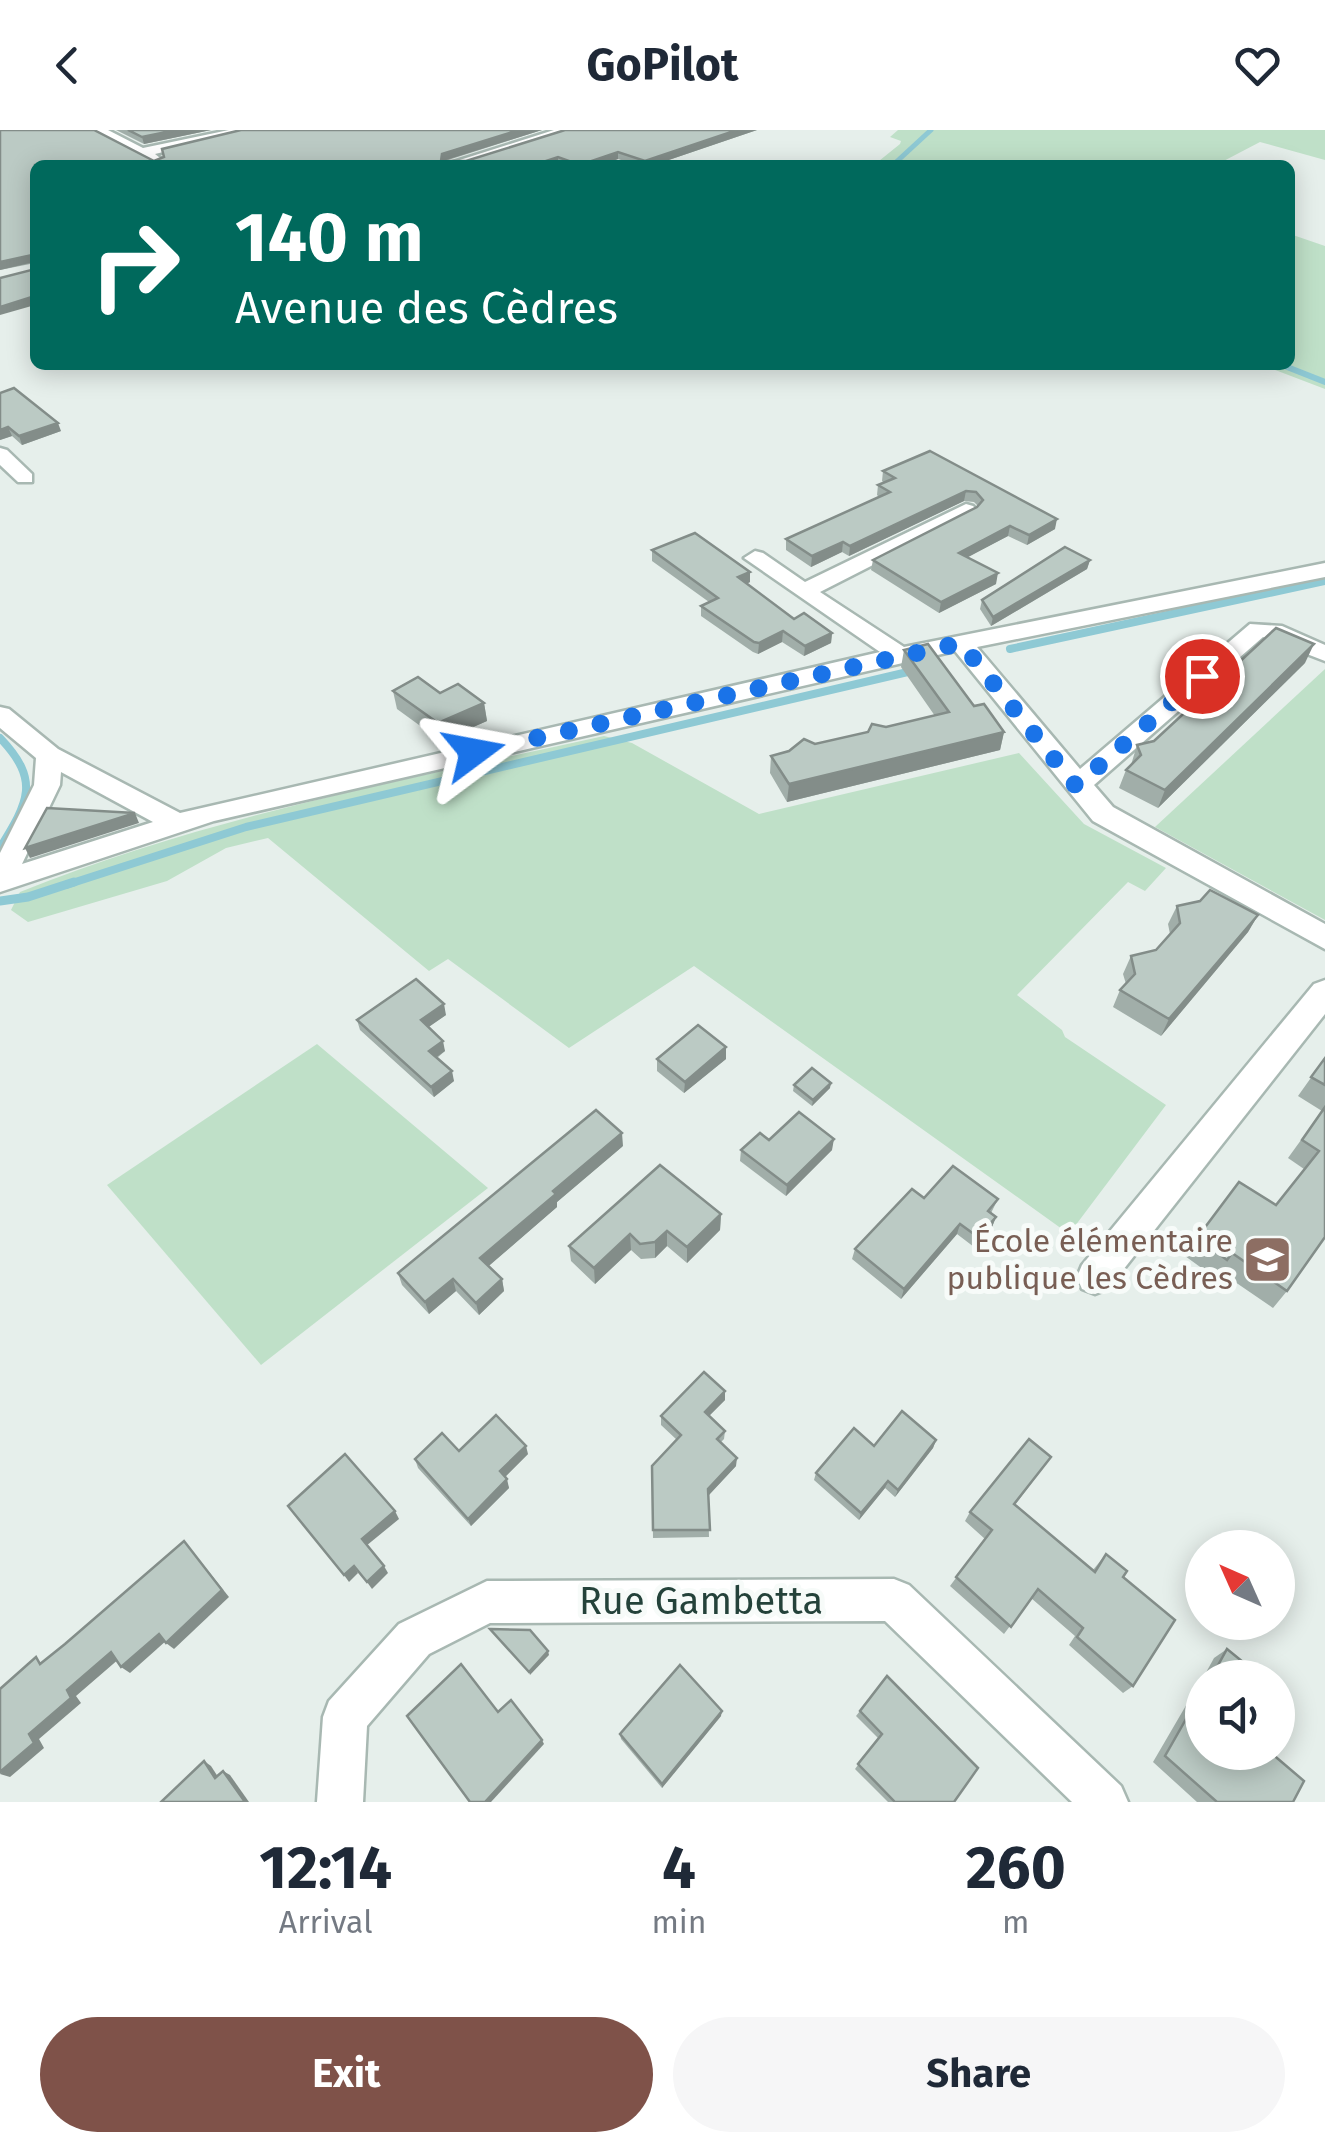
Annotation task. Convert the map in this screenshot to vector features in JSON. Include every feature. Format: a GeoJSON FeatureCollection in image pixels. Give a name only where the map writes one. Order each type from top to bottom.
{"type":"FeatureCollection","features":[{"type":"Feature","properties":{"kind":"street"},"geometry":{"type":"LineString","coordinates":[[98,130],[155,160]]}},
{"type":"Feature","properties":{"kind":"street"},"geometry":{"type":"LineString","coordinates":[[141,152],[248,130]]}},
{"type":"Feature","properties":{"kind":"street"},"geometry":{"type":"LineString","coordinates":[[468,160],[562,130]]}},
{"type":"Feature","properties":{"kind":"street"},"geometry":{"type":"LineString","coordinates":[[0,454],[25,478]]}},
{"type":"Feature","properties":{"kind":"street"},"geometry":{"type":"LineString","coordinates":[[804,591],[966,510]]}},
{"type":"Feature","properties":{"kind":"street"},"geometry":{"type":"LineString","coordinates":[[755,558],[900,655]]}},
{"type":"Feature","properties":{"kind":"street"},"geometry":{"type":"LineString","coordinates":[[0,881],[209,813],[900,655],[1325,570]]}},
{"type":"Feature","properties":{"kind":"street"},"geometry":{"type":"LineString","coordinates":[[1076,786],[1258,629],[1274,631],[1325,654]]}},
{"type":"Feature","properties":{"kind":"street"},"geometry":{"type":"LineString","coordinates":[[961,643],[1102,814],[1325,938]]}},
{"type":"Feature","properties":{"kind":"street"},"geometry":{"type":"LineString","coordinates":[[0,714],[50,755],[178,824]]}},
{"type":"Feature","properties":{"kind":"street"},"geometry":{"type":"LineString","coordinates":[[0,881],[47,785],[50,755]]}},
{"type":"Feature","properties":{"kind":"street"},"geometry":{"type":"LineString","coordinates":[[1095,1277],[1325,992]]}},
{"type":"Feature","properties":{"kind":"street","name":"Rue Gambetta"},"geometry":{"type":"LineString","coordinates":[[340,1802],[346,1716],[414,1639],[487,1602],[894,1600],[1105,1802]]}},
{"type":"Feature","properties":{"kind":"green space"},"geometry":{"type":"Polygon","coordinates":[[[898,130],[1325,130],[1325,160],[1260,142],[1226,160],[880,160],[900,144],[901,141],[890,137],[898,130]]]}},
{"type":"Feature","properties":{"kind":"green space"},"geometry":{"type":"Polygon","coordinates":[[[1295,236],[1325,246],[1325,389],[1275,370],[1295,370],[1295,236]]]}},
{"type":"Feature","properties":{"kind":"green space"},"geometry":{"type":"Polygon","coordinates":[[[1325,669],[1325,920],[1155,827],[1325,669]]]}},
{"type":"Feature","properties":{"kind":"green space"},"geometry":{"type":"Polygon","coordinates":[[[604,736],[632,743],[759,814],[1019,753],[1084,824],[1166,868],[1145,891],[1128,882],[1017,995],[1062,1030],[1065,1037],[1166,1105],[1069,1234],[694,966],[569,1048],[448,959],[429,971],[268,838],[226,848],[167,881],[28,922],[11,910],[20,892],[162,842],[382,784],[604,736]]]}},
{"type":"Feature","properties":{"kind":"green space"},"geometry":{"type":"Polygon","coordinates":[[[317,1044],[488,1188],[261,1365],[107,1185],[317,1044]]]}},
{"type":"Feature","properties":{"kind":"building"},"geometry":{"type":"Polygon","coordinates":[[[0,130],[94,130],[152,160],[30,160],[30,255],[0,262],[0,130]]]}},
{"type":"Feature","properties":{"kind":"building"},"geometry":{"type":"Polygon","coordinates":[[[128,130],[176,130],[142,137],[128,130]]]}},
{"type":"Feature","properties":{"kind":"building"},"geometry":{"type":"Polygon","coordinates":[[[241,130],[519,130],[442,154],[441,160],[156,160],[164,157],[162,149],[241,130]]]}},
{"type":"Feature","properties":{"kind":"building"},"geometry":{"type":"Polygon","coordinates":[[[565,130],[737,130],[648,160],[618,152],[595,160],[469,160],[565,130]]]}},
{"type":"Feature","properties":{"kind":"building"},"geometry":{"type":"Polygon","coordinates":[[[30,270],[30,298],[0,307],[0,278],[30,270]]]}},
{"type":"Feature","properties":{"kind":"building"},"geometry":{"type":"Polygon","coordinates":[[[14,388],[58,423],[19,436],[8,427],[0,430],[0,393],[14,388]]]}},
{"type":"Feature","properties":{"kind":"building"},"geometry":{"type":"Polygon","coordinates":[[[930,451],[1057,519],[1029,535],[1010,526],[959,553],[998,573],[941,602],[873,560],[977,507],[983,500],[976,492],[966,491],[850,546],[843,542],[812,556],[786,539],[890,492],[878,485],[895,478],[883,471],[930,451]]]}},
{"type":"Feature","properties":{"kind":"building"},"geometry":{"type":"Polygon","coordinates":[[[695,533],[750,572],[738,577],[794,619],[804,613],[832,633],[805,646],[783,631],[754,642],[701,606],[718,598],[652,550],[695,533]]]}},
{"type":"Feature","properties":{"kind":"building"},"geometry":{"type":"Polygon","coordinates":[[[1065,547],[1090,560],[993,617],[982,600],[1065,547]]]}},
{"type":"Feature","properties":{"kind":"building"},"geometry":{"type":"Polygon","coordinates":[[[1276,628],[1314,644],[1165,790],[1126,770],[1141,755],[1137,745],[1154,741],[1276,628]]]}},
{"type":"Feature","properties":{"kind":"building"},"geometry":{"type":"Polygon","coordinates":[[[928,644],[974,706],[984,704],[1004,732],[789,784],[771,756],[789,751],[804,739],[815,744],[868,732],[872,724],[886,727],[949,712],[904,650],[928,644]]]}},
{"type":"Feature","properties":{"kind":"building"},"geometry":{"type":"Polygon","coordinates":[[[418,677],[440,693],[458,684],[484,703],[438,723],[393,691],[418,677]]]}},
{"type":"Feature","properties":{"kind":"building"},"geometry":{"type":"Polygon","coordinates":[[[47,808],[135,813],[25,848],[47,808]]]}},
{"type":"Feature","properties":{"kind":"building"},"geometry":{"type":"Polygon","coordinates":[[[1210,890],[1258,915],[1169,1019],[1120,990],[1135,974],[1131,956],[1156,950],[1180,923],[1177,906],[1200,901],[1210,890]]]}},
{"type":"Feature","properties":{"kind":"building"},"geometry":{"type":"Polygon","coordinates":[[[416,979],[444,1004],[421,1020],[443,1041],[429,1051],[452,1071],[431,1087],[357,1020],[416,979]]]}},
{"type":"Feature","properties":{"kind":"building"},"geometry":{"type":"Polygon","coordinates":[[[698,1025],[726,1047],[685,1082],[657,1059],[698,1025]]]}},
{"type":"Feature","properties":{"kind":"building"},"geometry":{"type":"Polygon","coordinates":[[[1325,1058],[1325,1085],[1311,1077],[1325,1058]]]}},
{"type":"Feature","properties":{"kind":"building"},"geometry":{"type":"Polygon","coordinates":[[[812,1068],[831,1083],[813,1100],[794,1085],[812,1068]]]}},
{"type":"Feature","properties":{"kind":"building"},"geometry":{"type":"Polygon","coordinates":[[[1325,1107],[1325,1237],[1287,1291],[1232,1253],[1227,1260],[1197,1238],[1239,1182],[1276,1205],[1319,1151],[1302,1140],[1325,1107]]]}},
{"type":"Feature","properties":{"kind":"building"},"geometry":{"type":"Polygon","coordinates":[[[596,1110],[622,1133],[480,1258],[502,1279],[476,1303],[453,1279],[425,1302],[398,1273],[596,1110]]]}},
{"type":"Feature","properties":{"kind":"building"},"geometry":{"type":"Polygon","coordinates":[[[799,1112],[834,1139],[787,1185],[741,1150],[760,1133],[769,1140],[799,1112]]]}},
{"type":"Feature","properties":{"kind":"building"},"geometry":{"type":"Polygon","coordinates":[[[660,1165],[721,1214],[687,1247],[667,1231],[655,1242],[640,1244],[630,1234],[594,1268],[569,1246],[660,1165]]]}},
{"type":"Feature","properties":{"kind":"building"},"geometry":{"type":"Polygon","coordinates":[[[953,1166],[998,1199],[988,1211],[996,1217],[978,1237],[960,1224],[904,1289],[855,1249],[912,1189],[924,1198],[953,1166]]]}},
{"type":"Feature","properties":{"kind":"building"},"geometry":{"type":"Polygon","coordinates":[[[704,1372],[725,1391],[705,1412],[725,1431],[717,1439],[737,1458],[708,1489],[710,1530],[653,1530],[652,1466],[681,1435],[661,1416],[704,1372]]]}},
{"type":"Feature","properties":{"kind":"building"},"geometry":{"type":"Polygon","coordinates":[[[902,1411],[936,1440],[898,1490],[888,1481],[861,1513],[816,1473],[854,1428],[874,1446],[902,1411]]]}},
{"type":"Feature","properties":{"kind":"building"},"geometry":{"type":"Polygon","coordinates":[[[496,1415],[526,1446],[500,1471],[507,1479],[468,1519],[415,1459],[442,1433],[459,1451],[496,1415]]]}},
{"type":"Feature","properties":{"kind":"building"},"geometry":{"type":"Polygon","coordinates":[[[1029,1439],[1051,1457],[1014,1504],[1095,1572],[1106,1554],[1127,1571],[1123,1577],[1175,1620],[1133,1686],[1077,1637],[1083,1628],[1038,1589],[1011,1627],[956,1577],[992,1530],[970,1512],[1029,1439]]]}},
{"type":"Feature","properties":{"kind":"building"},"geometry":{"type":"Polygon","coordinates":[[[345,1454],[395,1511],[362,1539],[384,1566],[367,1582],[354,1566],[344,1575],[288,1506],[345,1454]]]}},
{"type":"Feature","properties":{"kind":"building"},"geometry":{"type":"Polygon","coordinates":[[[184,1541],[222,1590],[166,1643],[159,1634],[121,1667],[111,1652],[67,1690],[71,1698],[29,1734],[34,1743],[0,1772],[0,1689],[36,1657],[40,1664],[65,1644],[184,1541]]]}},
{"type":"Feature","properties":{"kind":"building"},"geometry":{"type":"Polygon","coordinates":[[[490,1629],[530,1630],[548,1651],[529,1672],[490,1629]]]}},
{"type":"Feature","properties":{"kind":"building"},"geometry":{"type":"Polygon","coordinates":[[[1227,1649],[1240,1660],[1221,1660],[1227,1649]]]}},
{"type":"Feature","properties":{"kind":"building"},"geometry":{"type":"Polygon","coordinates":[[[461,1664],[498,1712],[511,1700],[542,1740],[485,1802],[470,1802],[407,1716],[461,1664]]]}},
{"type":"Feature","properties":{"kind":"building"},"geometry":{"type":"Polygon","coordinates":[[[680,1665],[722,1711],[662,1784],[620,1734],[680,1665]]]}},
{"type":"Feature","properties":{"kind":"building"},"geometry":{"type":"Polygon","coordinates":[[[887,1676],[978,1768],[954,1802],[895,1802],[858,1764],[882,1734],[860,1711],[887,1676]]]}},
{"type":"Feature","properties":{"kind":"building"},"geometry":{"type":"Polygon","coordinates":[[[1185,1721],[1185,1770],[1291,1770],[1304,1781],[1293,1802],[1217,1802],[1165,1756],[1185,1721]]]}},
{"type":"Feature","properties":{"kind":"building"},"geometry":{"type":"Polygon","coordinates":[[[204,1761],[215,1778],[223,1771],[245,1802],[161,1802],[204,1761]]]}},
{"type":"Feature","properties":{"kind":"waterway"},"geometry":{"type":"LineString","coordinates":[[898,160],[931,130]]}},
{"type":"Feature","properties":{"kind":"waterway"},"geometry":{"type":"LineString","coordinates":[[1295,370],[1325,382]]}},
{"type":"Feature","properties":{"kind":"waterway"},"geometry":{"type":"LineString","coordinates":[[1010,649],[1325,581]]}},
{"type":"Feature","properties":{"kind":"waterway"},"geometry":{"type":"LineString","coordinates":[[66,885],[246,827],[912,671]]}},
{"type":"Feature","properties":{"kind":"waterway"},"geometry":{"type":"LineString","coordinates":[[0,738],[21,767],[26,792],[18,817],[0,848]]}},
{"type":"Feature","properties":{"kind":"waterway"},"geometry":{"type":"LineString","coordinates":[[0,901],[28,897],[74,882]]}},
{"type":"Feature","properties":{"kind":"place","name":"École élémentaire publique les Cèdres"},"geometry":{"type":"Point","coordinates":[1268,1259]}},
{"type":"Feature","properties":{"kind":"route"},"geometry":{"type":"LineString","coordinates":[[474,752],[961,643],[1076,786],[1202,676]]}}]}
